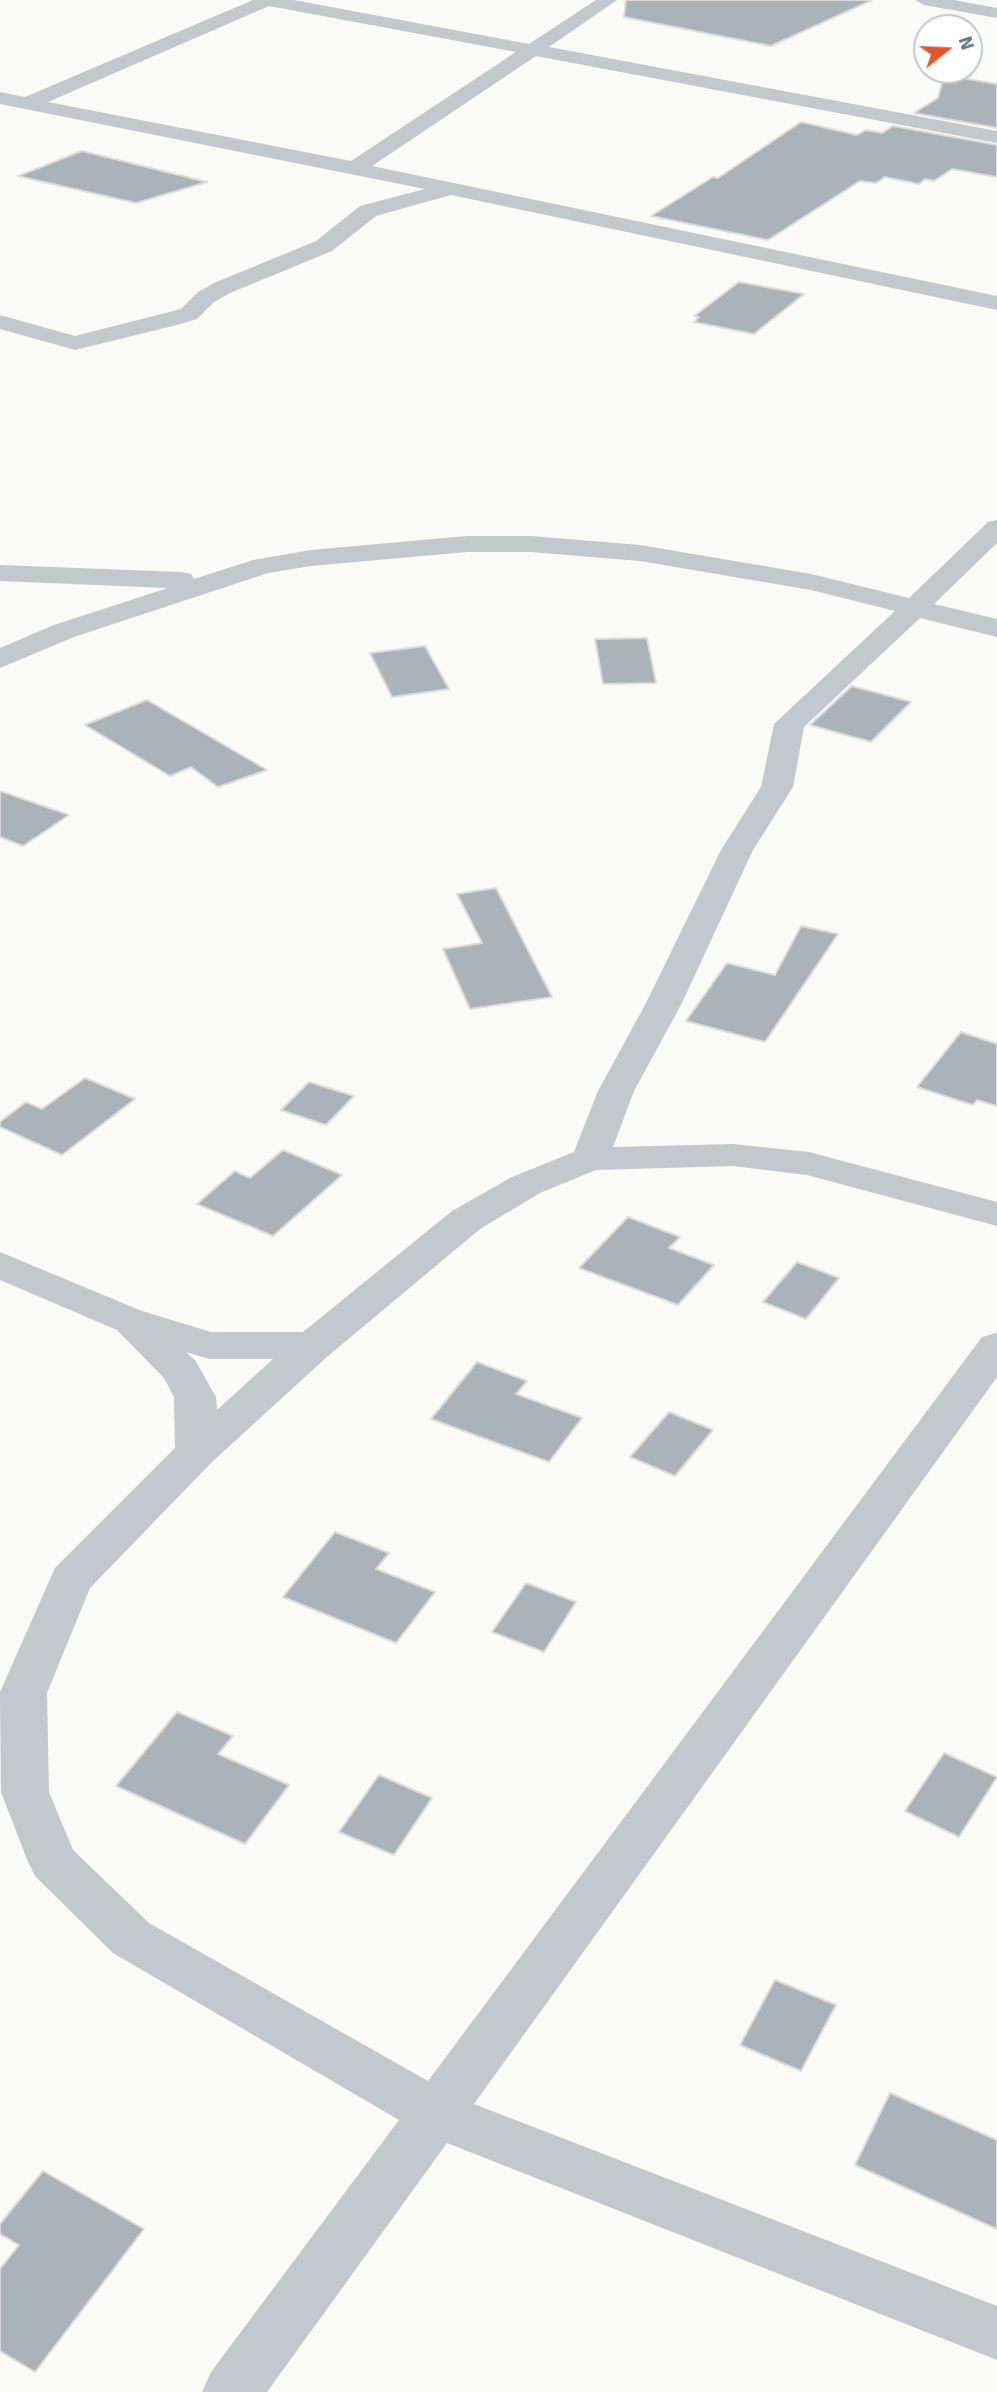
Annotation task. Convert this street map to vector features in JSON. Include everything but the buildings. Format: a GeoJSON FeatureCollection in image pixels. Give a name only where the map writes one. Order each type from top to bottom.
{"type":"FeatureCollection","features":[{"type":"Feature","properties":{"kind":"street"},"geometry":{"type":"LineString","coordinates":[[27,103],[267,0],[997,137]]}},
{"type":"Feature","properties":{"kind":"street"},"geometry":{"type":"LineString","coordinates":[[924,0],[997,13]]}},
{"type":"Feature","properties":{"kind":"street"},"geometry":{"type":"LineString","coordinates":[[570,3],[600,4]]}},
{"type":"Feature","properties":{"kind":"street"},"geometry":{"type":"LineString","coordinates":[[354,168],[600,4]]}},
{"type":"Feature","properties":{"kind":"street"},"geometry":{"type":"LineString","coordinates":[[0,97],[997,303]]}},
{"type":"Feature","properties":{"kind":"street"},"geometry":{"type":"LineString","coordinates":[[0,322],[75,344],[173,319],[189,314],[222,288],[284,265],[324,246],[368,211],[385,204],[454,189]]}},
{"type":"Feature","properties":{"kind":"street"},"geometry":{"type":"LineString","coordinates":[[590,1159],[616,1091],[663,1005],[737,850],[777,787],[789,724],[997,528]]}},
{"type":"Feature","properties":{"kind":"street"},"geometry":{"type":"LineString","coordinates":[[0,659],[64,631],[211,580],[263,566],[311,558],[467,544],[531,544],[640,553],[811,582],[997,628]]}},
{"type":"Feature","properties":{"kind":"street"},"geometry":{"type":"LineString","coordinates":[[0,573],[134,581],[211,580]]}},
{"type":"Feature","properties":{"kind":"street"},"geometry":{"type":"LineString","coordinates":[[997,1214],[809,1164],[733,1155],[590,1159],[526,1185],[466,1220],[313,1346],[197,1452],[72,1580],[23,1693],[25,1792],[52,1863],[131,1938],[436,2114],[997,2333]]}},
{"type":"Feature","properties":{"kind":"street"},"geometry":{"type":"LineString","coordinates":[[0,1265],[128,1320],[209,1345],[313,1346]]}},
{"type":"Feature","properties":{"kind":"street"},"geometry":{"type":"LineString","coordinates":[[128,1320],[180,1370],[195,1397],[197,1452]]}},
{"type":"Feature","properties":{"kind":"street"},"geometry":{"type":"LineString","coordinates":[[232,2392],[997,1347]]}}]}
